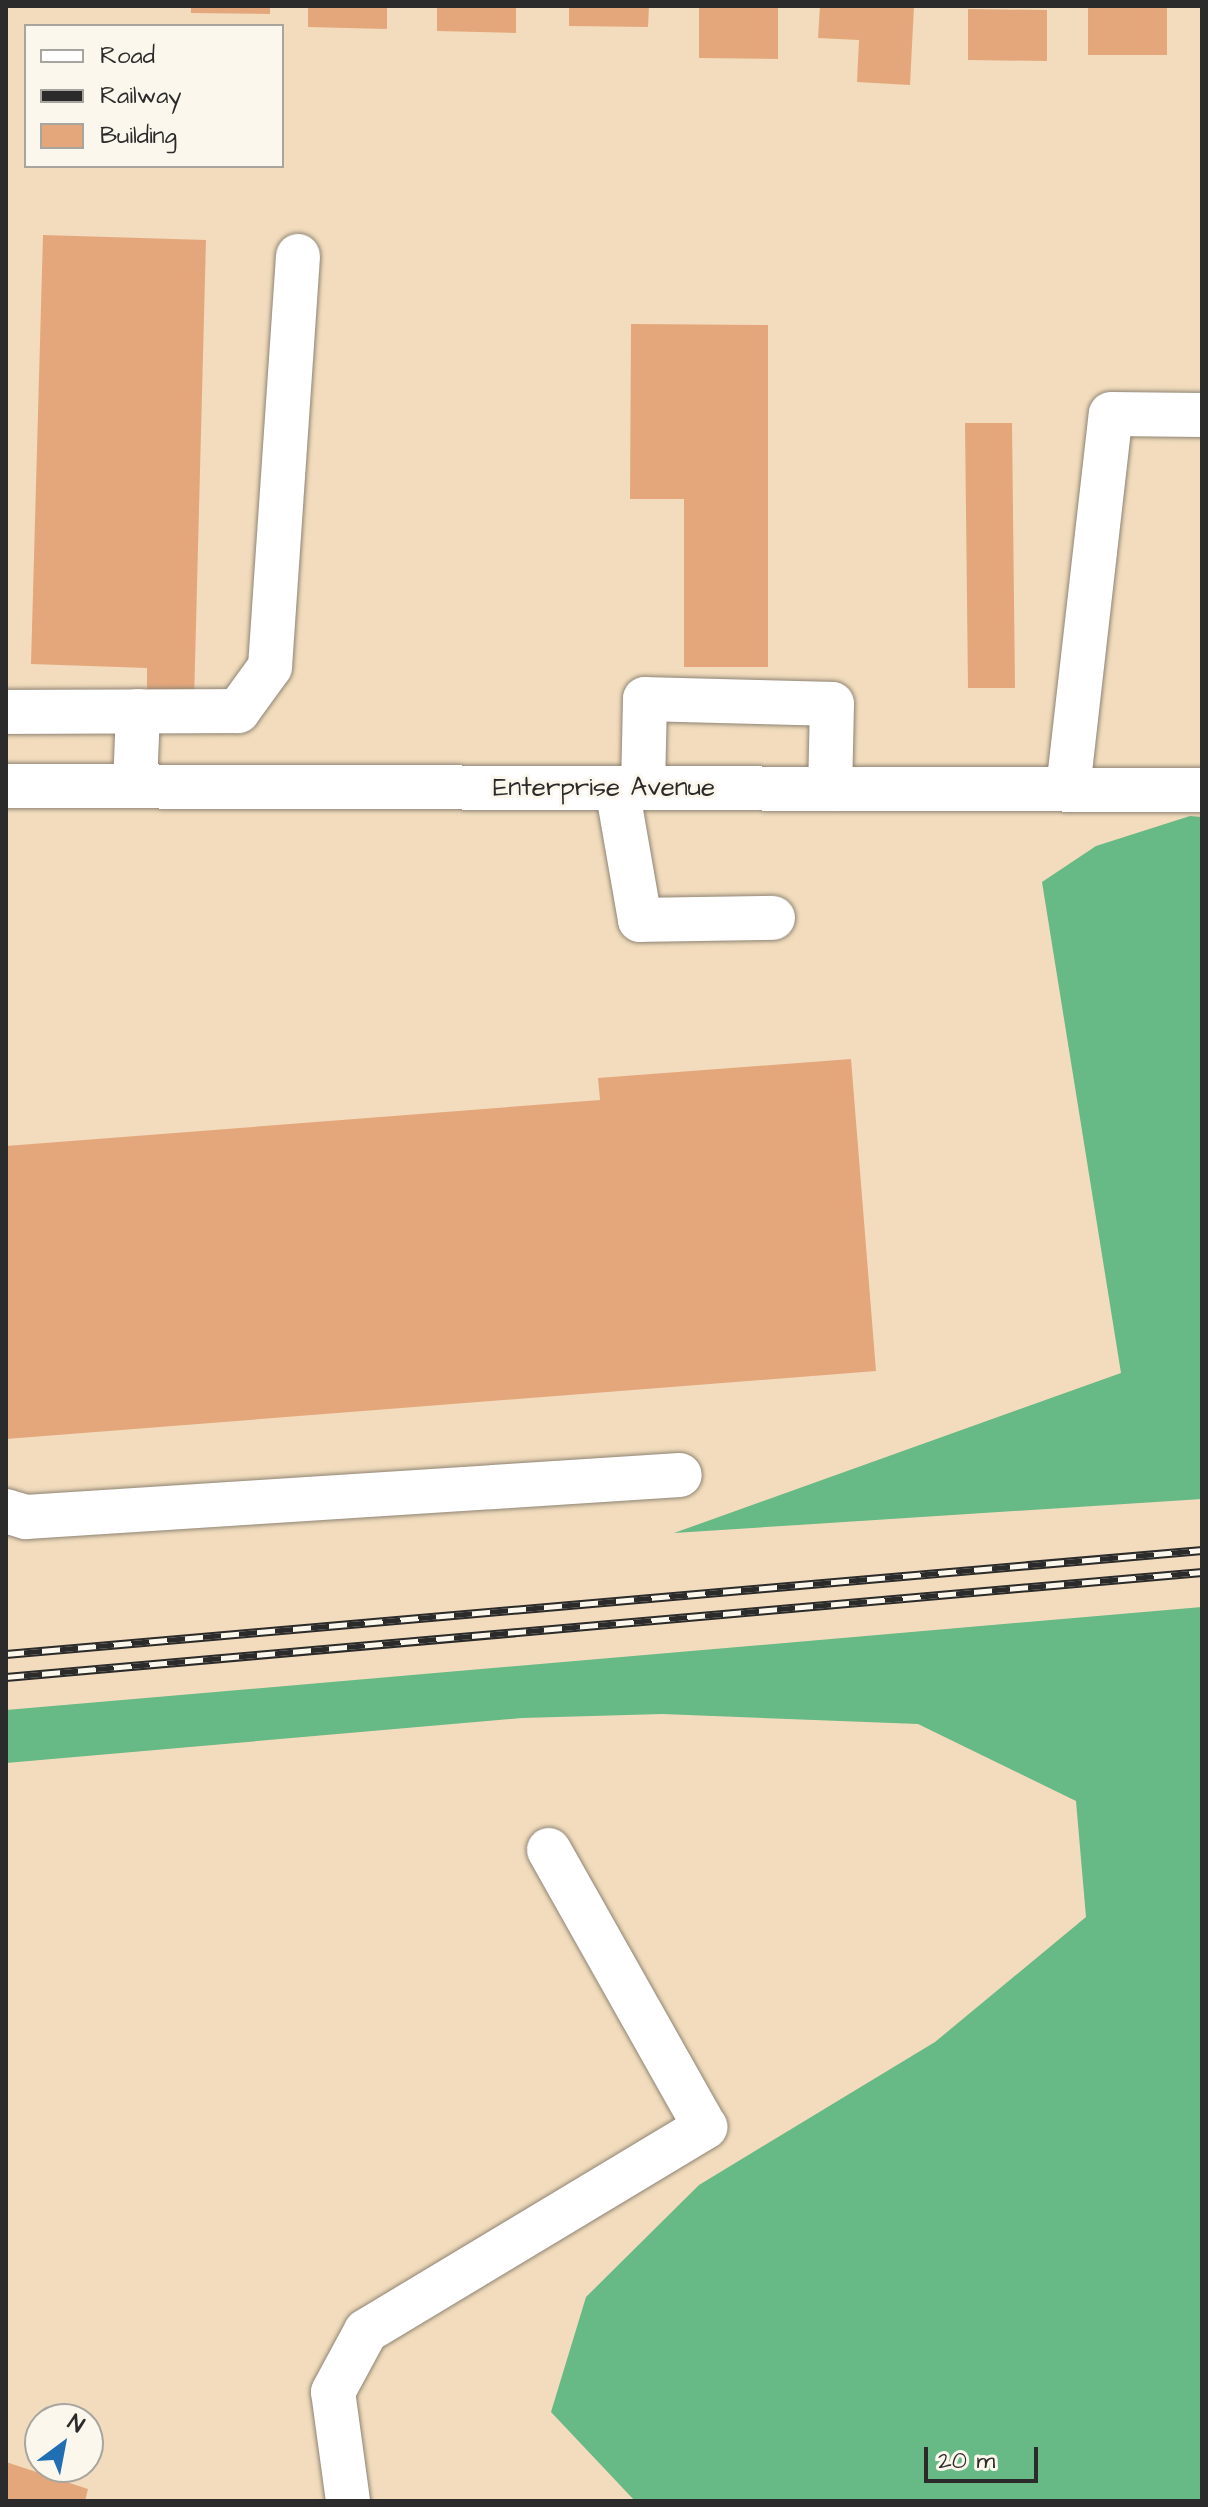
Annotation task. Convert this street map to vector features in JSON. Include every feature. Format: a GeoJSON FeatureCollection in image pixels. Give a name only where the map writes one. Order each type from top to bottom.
{"type":"FeatureCollection","features":[{"type":"Feature","properties":{"kind":"street"},"geometry":{"type":"LineString","coordinates":[[6,712],[238,711],[270,667],[298,256]]}},
{"type":"Feature","properties":{"kind":"street"},"geometry":{"type":"LineString","coordinates":[[1068,789],[1111,414],[1202,415]]}},
{"type":"Feature","properties":{"kind":"street"},"geometry":{"type":"LineString","coordinates":[[773,918],[640,920],[630,788],[645,699],[832,704],[830,789]]}},
{"type":"Feature","properties":{"kind":"street"},"geometry":{"type":"LineString","coordinates":[[135,786],[138,711]]}},
{"type":"Feature","properties":{"kind":"street","name":"Enterprise Avenue"},"geometry":{"type":"LineString","coordinates":[[6,786],[1202,790]]}},
{"type":"Feature","properties":{"kind":"street"},"geometry":{"type":"LineString","coordinates":[[6,1511],[26,1517],[680,1475]]}},
{"type":"Feature","properties":{"kind":"street"},"geometry":{"type":"LineString","coordinates":[[342,2494],[333,2392],[366,2331],[705,2127],[549,1850]]}},
{"type":"Feature","properties":{"kind":"green space"},"geometry":{"type":"Polygon","coordinates":[[[1190,816],[1202,817],[1202,1499],[674,1533],[1121,1373],[1042,882],[1096,846],[1190,816]]]}},
{"type":"Feature","properties":{"kind":"green space"},"geometry":{"type":"Polygon","coordinates":[[[1202,1607],[1202,2501],[635,2501],[551,2412],[586,2297],[699,2185],[935,2042],[1086,1917],[1076,1801],[918,1724],[662,1714],[522,1718],[6,1763],[6,1710],[1202,1607]]]}},
{"type":"Feature","properties":{"kind":"building"},"geometry":{"type":"Polygon","coordinates":[[[191,6],[270,6],[270,14],[191,13],[191,6]]]}},
{"type":"Feature","properties":{"kind":"building"},"geometry":{"type":"Polygon","coordinates":[[[308,6],[387,6],[387,29],[308,27],[308,6]]]}},
{"type":"Feature","properties":{"kind":"building"},"geometry":{"type":"Polygon","coordinates":[[[437,6],[516,6],[516,33],[437,31],[437,6]]]}},
{"type":"Feature","properties":{"kind":"building"},"geometry":{"type":"Polygon","coordinates":[[[569,6],[649,6],[648,27],[569,26],[569,6]]]}},
{"type":"Feature","properties":{"kind":"building"},"geometry":{"type":"Polygon","coordinates":[[[820,6],[914,6],[910,85],[857,82],[859,40],[818,38],[820,6]]]}},
{"type":"Feature","properties":{"kind":"building"},"geometry":{"type":"Polygon","coordinates":[[[1088,6],[1167,6],[1167,55],[1088,55],[1088,6]]]}},
{"type":"Feature","properties":{"kind":"building"},"geometry":{"type":"Polygon","coordinates":[[[699,7],[778,8],[778,59],[699,58],[699,7]]]}},
{"type":"Feature","properties":{"kind":"building"},"geometry":{"type":"Polygon","coordinates":[[[968,9],[1047,10],[1047,61],[968,60],[968,9]]]}},
{"type":"Feature","properties":{"kind":"building"},"geometry":{"type":"Polygon","coordinates":[[[43,235],[206,240],[194,702],[147,700],[147,668],[31,664],[43,235]]]}},
{"type":"Feature","properties":{"kind":"building"},"geometry":{"type":"Polygon","coordinates":[[[631,324],[768,325],[768,667],[684,667],[684,499],[630,499],[631,324]]]}},
{"type":"Feature","properties":{"kind":"building"},"geometry":{"type":"Polygon","coordinates":[[[965,423],[1012,423],[1015,688],[968,688],[965,423]]]}},
{"type":"Feature","properties":{"kind":"building"},"geometry":{"type":"Polygon","coordinates":[[[851,1059],[876,1371],[6,1439],[6,1146],[600,1100],[598,1078],[851,1059]]]}},
{"type":"Feature","properties":{"kind":"building"},"geometry":{"type":"Polygon","coordinates":[[[6,2462],[24,2468],[24,2483],[70,2483],[88,2489],[85,2501],[6,2501],[6,2462]]]}},
{"type":"Feature","properties":{"kind":"railway"},"geometry":{"type":"LineString","coordinates":[[6,1654],[1202,1550]]}},
{"type":"Feature","properties":{"kind":"railway"},"geometry":{"type":"LineString","coordinates":[[6,1677],[1202,1572]]}}]}
